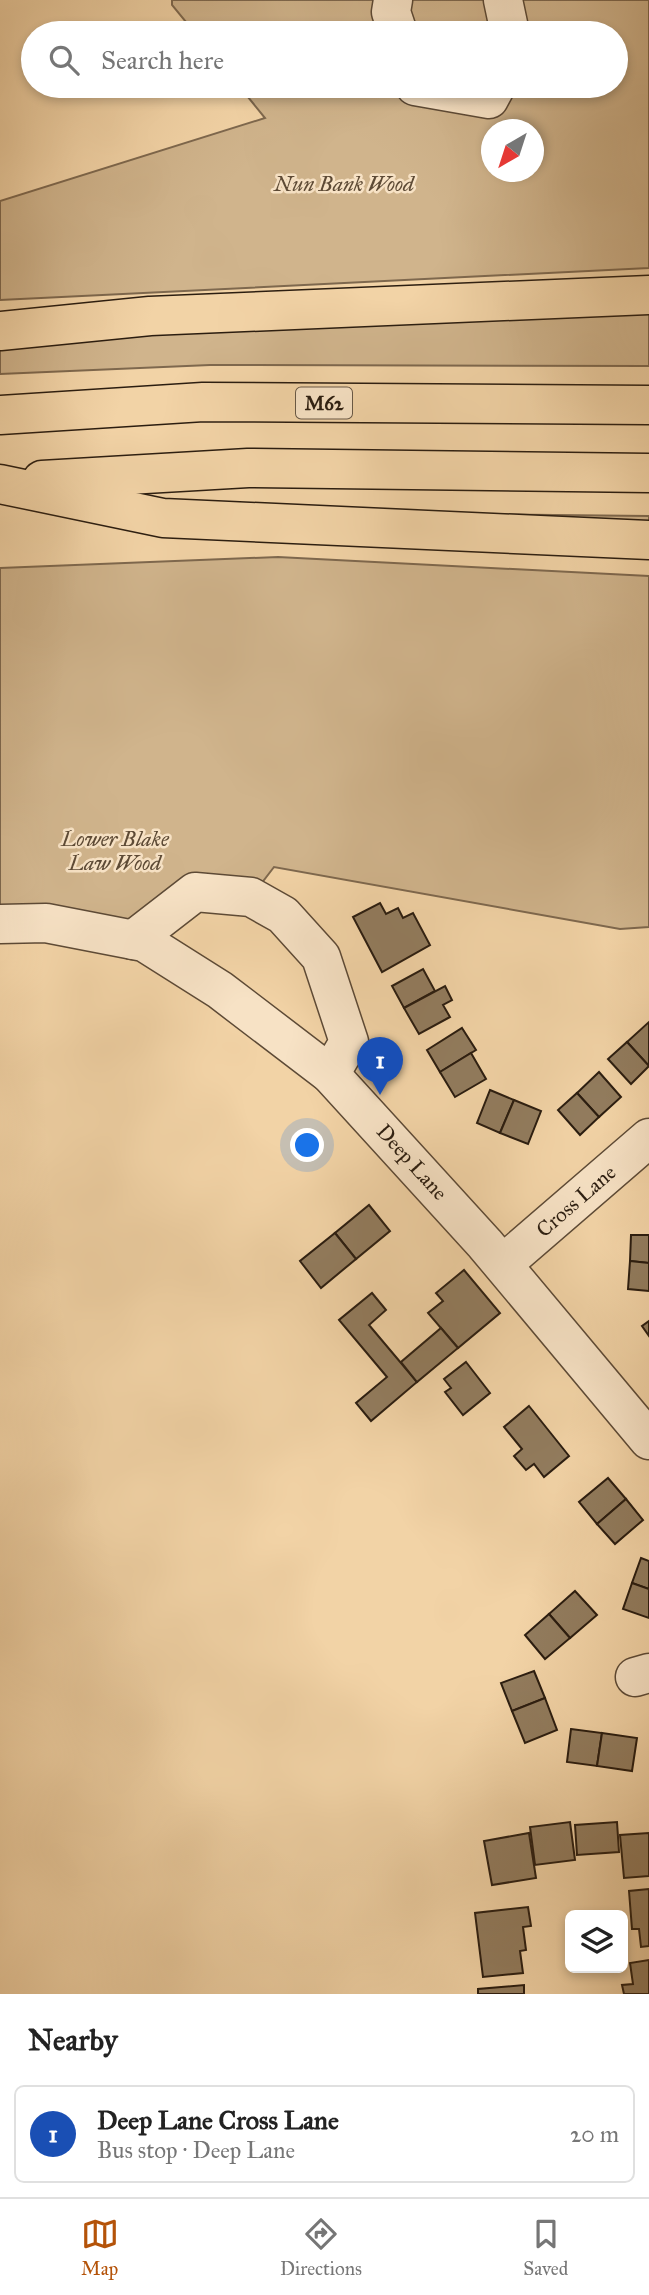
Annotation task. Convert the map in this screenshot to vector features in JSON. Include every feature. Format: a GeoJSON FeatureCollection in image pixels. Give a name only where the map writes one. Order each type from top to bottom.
{"type":"FeatureCollection","features":[{"type":"Feature","properties":{"kind":"highway"},"geometry":{"type":"LineString","coordinates":[[0,331],[150,316],[649,295]]}},
{"type":"Feature","properties":{"kind":"highway","name":"M62"},"geometry":{"type":"LineString","coordinates":[[0,415],[204,402],[649,405]]}},
{"type":"Feature","properties":{"kind":"highway"},"geometry":{"type":"LineString","coordinates":[[0,483],[248,468],[649,473]]}},
{"type":"Feature","properties":{"kind":"highway"},"geometry":{"type":"LineString","coordinates":[[0,483],[163,518],[649,540]]}},
{"type":"Feature","properties":{"kind":"street"},"geometry":{"type":"LineString","coordinates":[[393,0],[391,12],[394,21]]}},
{"type":"Feature","properties":{"kind":"street"},"geometry":{"type":"LineString","coordinates":[[503,0],[507,21]]}},
{"type":"Feature","properties":{"kind":"street"},"geometry":{"type":"LineString","coordinates":[[133,940],[195,892],[251,897],[283,915],[321,957],[349,1042],[330,1074]]}},
{"type":"Feature","properties":{"kind":"street","name":"Deep Lane"},"geometry":{"type":"LineString","coordinates":[[0,924],[46,923],[144,942],[220,990],[330,1074],[503,1264],[649,1440]]}},
{"type":"Feature","properties":{"kind":"street","name":"Cross Lane"},"geometry":{"type":"LineString","coordinates":[[503,1264],[649,1138]]}},
{"type":"Feature","properties":{"kind":"green space","name":"Nun Bank Wood"},"geometry":{"type":"Polygon","coordinates":[[[172,0],[649,0],[649,268],[0,300],[0,201],[265,118],[249,98],[628,98],[628,21],[185,21],[172,5],[172,0]]]}},
{"type":"Feature","properties":{"kind":"green space"},"geometry":{"type":"Polygon","coordinates":[[[649,313],[649,366],[210,365],[0,374],[0,348],[153,334],[649,313]]]}},
{"type":"Feature","properties":{"kind":"green space"},"geometry":{"type":"Polygon","coordinates":[[[474,514],[649,516],[649,528],[474,514]]]}},
{"type":"Feature","properties":{"kind":"green space","name":"Lower Blake Law Wood"},"geometry":{"type":"Polygon","coordinates":[[[278,557],[649,576],[649,927],[620,929],[274,867],[251,897],[125,925],[0,908],[0,568],[278,557]]]}},
{"type":"Feature","properties":{"kind":"building"},"geometry":{"type":"Polygon","coordinates":[[[380,903],[386,914],[398,908],[403,918],[413,913],[430,945],[382,972],[353,917],[380,903]]]}},
{"type":"Feature","properties":{"kind":"building"},"geometry":{"type":"Polygon","coordinates":[[[423,969],[435,991],[404,1008],[392,986],[423,969]]]}},
{"type":"Feature","properties":{"kind":"building"},"geometry":{"type":"Polygon","coordinates":[[[445,986],[452,1000],[443,1005],[450,1017],[419,1034],[404,1008],[445,986]]]}},
{"type":"Feature","properties":{"kind":"building"},"geometry":{"type":"Polygon","coordinates":[[[649,1022],[649,1066],[627,1042],[649,1022]]]}},
{"type":"Feature","properties":{"kind":"building"},"geometry":{"type":"Polygon","coordinates":[[[462,1028],[476,1050],[440,1072],[427,1050],[462,1028]]]}},
{"type":"Feature","properties":{"kind":"building"},"geometry":{"type":"Polygon","coordinates":[[[627,1042],[649,1066],[631,1084],[608,1059],[627,1042]]]}},
{"type":"Feature","properties":{"kind":"building"},"geometry":{"type":"Polygon","coordinates":[[[471,1053],[486,1079],[455,1097],[440,1072],[471,1053]]]}},
{"type":"Feature","properties":{"kind":"building"},"geometry":{"type":"Polygon","coordinates":[[[599,1072],[621,1097],[599,1117],[577,1093],[599,1072]]]}},
{"type":"Feature","properties":{"kind":"building"},"geometry":{"type":"Polygon","coordinates":[[[490,1090],[514,1100],[500,1133],[477,1123],[490,1090]]]}},
{"type":"Feature","properties":{"kind":"building"},"geometry":{"type":"Polygon","coordinates":[[[577,1093],[599,1117],[580,1135],[558,1110],[577,1093]]]}},
{"type":"Feature","properties":{"kind":"building"},"geometry":{"type":"Polygon","coordinates":[[[514,1100],[541,1111],[528,1144],[500,1133],[514,1100]]]}},
{"type":"Feature","properties":{"kind":"building"},"geometry":{"type":"Polygon","coordinates":[[[369,1205],[390,1231],[356,1259],[335,1233],[369,1205]]]}},
{"type":"Feature","properties":{"kind":"building"},"geometry":{"type":"Polygon","coordinates":[[[335,1233],[356,1259],[321,1288],[300,1261],[335,1233]]]}},
{"type":"Feature","properties":{"kind":"building"},"geometry":{"type":"Polygon","coordinates":[[[631,1235],[649,1235],[649,1263],[630,1261],[631,1235]]]}},
{"type":"Feature","properties":{"kind":"building"},"geometry":{"type":"Polygon","coordinates":[[[630,1261],[649,1263],[649,1291],[628,1289],[630,1261]]]}},
{"type":"Feature","properties":{"kind":"building"},"geometry":{"type":"Polygon","coordinates":[[[464,1270],[500,1313],[458,1348],[428,1313],[443,1301],[436,1293],[464,1270]]]}},
{"type":"Feature","properties":{"kind":"building"},"geometry":{"type":"Polygon","coordinates":[[[372,1293],[386,1310],[369,1325],[417,1382],[371,1421],[356,1403],[387,1377],[339,1320],[372,1293]]]}},
{"type":"Feature","properties":{"kind":"building"},"geometry":{"type":"Polygon","coordinates":[[[649,1321],[649,1336],[642,1326],[649,1321]]]}},
{"type":"Feature","properties":{"kind":"building"},"geometry":{"type":"Polygon","coordinates":[[[441,1328],[458,1348],[417,1382],[401,1362],[441,1328]]]}},
{"type":"Feature","properties":{"kind":"building"},"geometry":{"type":"Polygon","coordinates":[[[466,1362],[490,1393],[463,1415],[445,1392],[451,1388],[444,1379],[466,1362]]]}},
{"type":"Feature","properties":{"kind":"building"},"geometry":{"type":"Polygon","coordinates":[[[529,1406],[569,1456],[544,1477],[534,1464],[526,1470],[514,1456],[522,1449],[504,1427],[529,1406]]]}},
{"type":"Feature","properties":{"kind":"building"},"geometry":{"type":"Polygon","coordinates":[[[608,1478],[626,1499],[597,1524],[579,1502],[608,1478]]]}},
{"type":"Feature","properties":{"kind":"building"},"geometry":{"type":"Polygon","coordinates":[[[626,1499],[643,1520],[615,1544],[597,1524],[626,1499]]]}},
{"type":"Feature","properties":{"kind":"building"},"geometry":{"type":"Polygon","coordinates":[[[641,1558],[649,1561],[649,1589],[632,1583],[641,1558]]]}},
{"type":"Feature","properties":{"kind":"building"},"geometry":{"type":"Polygon","coordinates":[[[632,1583],[649,1589],[649,1618],[623,1609],[632,1583]]]}},
{"type":"Feature","properties":{"kind":"building"},"geometry":{"type":"Polygon","coordinates":[[[575,1591],[597,1615],[570,1638],[549,1614],[575,1591]]]}},
{"type":"Feature","properties":{"kind":"building"},"geometry":{"type":"Polygon","coordinates":[[[549,1614],[570,1638],[545,1659],[525,1635],[549,1614]]]}},
{"type":"Feature","properties":{"kind":"building"},"geometry":{"type":"Polygon","coordinates":[[[534,1671],[545,1698],[512,1711],[501,1683],[534,1671]]]}},
{"type":"Feature","properties":{"kind":"building"},"geometry":{"type":"Polygon","coordinates":[[[545,1698],[557,1730],[525,1743],[512,1711],[545,1698]]]}},
{"type":"Feature","properties":{"kind":"building"},"geometry":{"type":"Polygon","coordinates":[[[571,1729],[602,1733],[597,1766],[567,1762],[571,1729]]]}},
{"type":"Feature","properties":{"kind":"building"},"geometry":{"type":"Polygon","coordinates":[[[602,1733],[637,1738],[632,1771],[597,1766],[602,1733]]]}},
{"type":"Feature","properties":{"kind":"building"},"geometry":{"type":"Polygon","coordinates":[[[570,1822],[575,1860],[535,1865],[530,1827],[570,1822]]]}},
{"type":"Feature","properties":{"kind":"building"},"geometry":{"type":"Polygon","coordinates":[[[617,1822],[619,1852],[577,1855],[575,1825],[617,1822]]]}},
{"type":"Feature","properties":{"kind":"building"},"geometry":{"type":"Polygon","coordinates":[[[529,1833],[536,1878],[492,1885],[484,1841],[529,1833]]]}},
{"type":"Feature","properties":{"kind":"building"},"geometry":{"type":"Polygon","coordinates":[[[649,1833],[649,1876],[624,1878],[620,1835],[649,1833]]]}},
{"type":"Feature","properties":{"kind":"building"},"geometry":{"type":"Polygon","coordinates":[[[649,1889],[649,1946],[641,1947],[639,1929],[632,1929],[629,1891],[649,1889]]]}},
{"type":"Feature","properties":{"kind":"building"},"geometry":{"type":"Polygon","coordinates":[[[528,1907],[531,1926],[523,1927],[526,1950],[520,1951],[523,1973],[483,1977],[475,1913],[528,1907]]]}},
{"type":"Feature","properties":{"kind":"building"},"geometry":{"type":"Polygon","coordinates":[[[649,1960],[649,1994],[624,1994],[622,1985],[633,1984],[630,1963],[649,1960]]]}},
{"type":"Feature","properties":{"kind":"building"},"geometry":{"type":"Polygon","coordinates":[[[524,1985],[524,1994],[478,1994],[478,1989],[524,1985]]]}},
{"type":"Feature","properties":{"kind":"place","name":"Deep Lane Cross Lane"},"geometry":{"type":"Point","coordinates":[380,1095]}}]}
